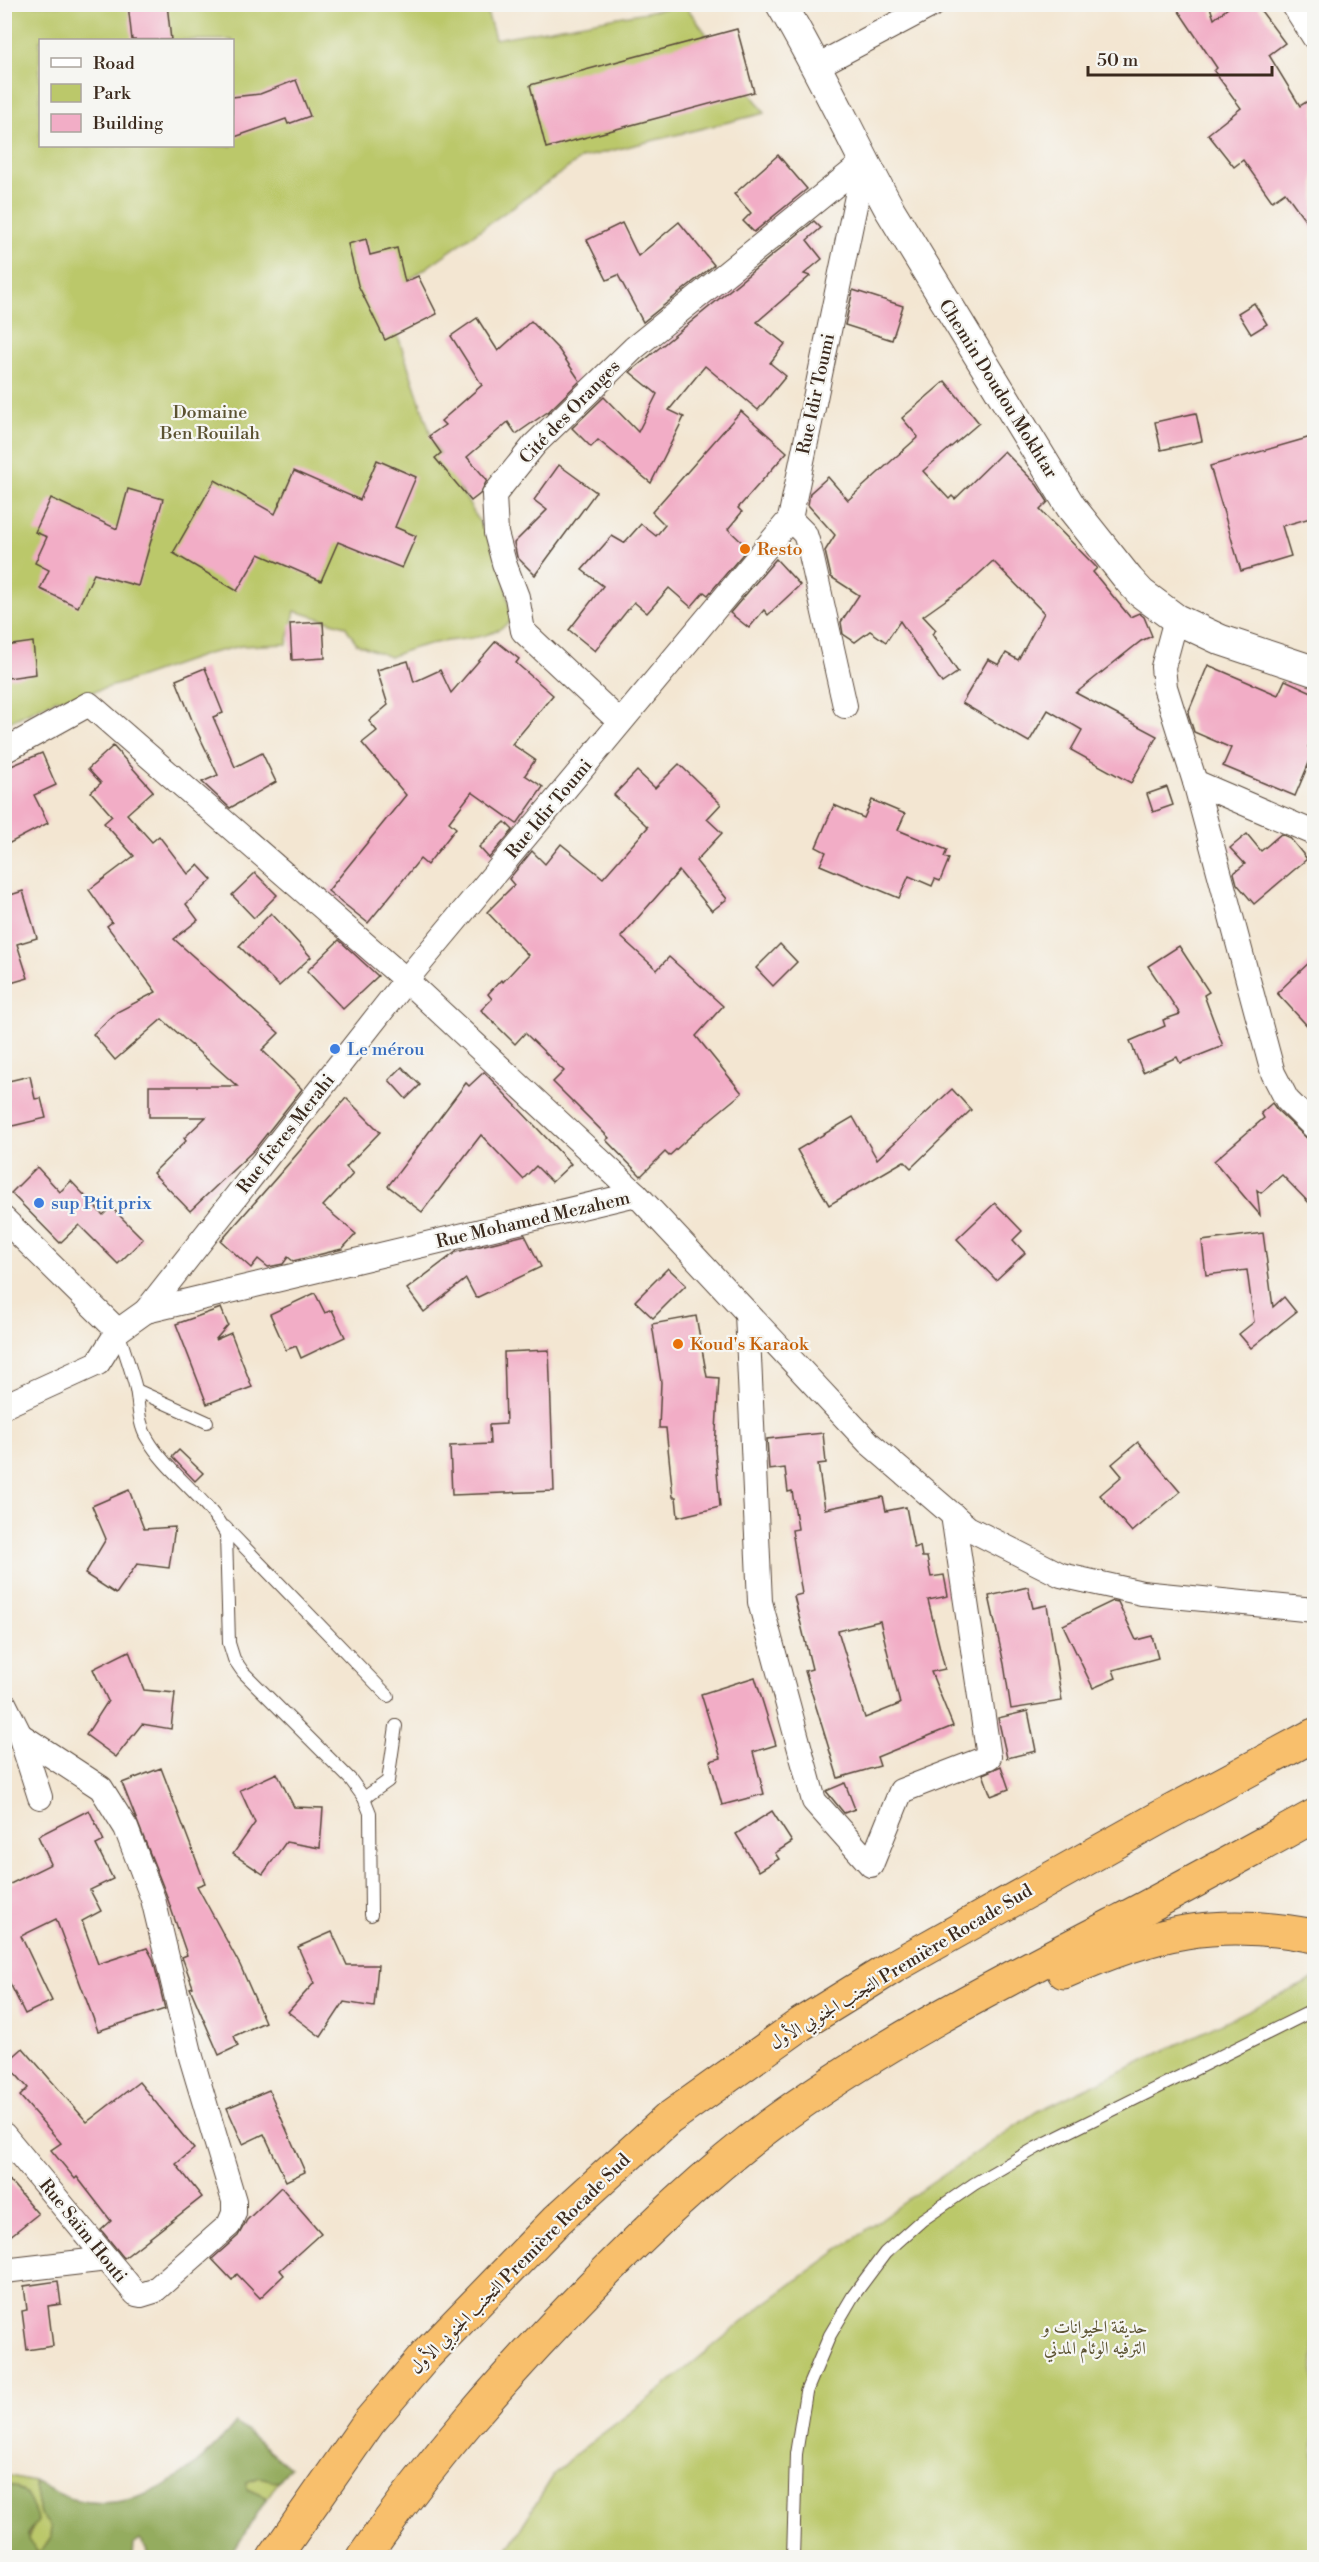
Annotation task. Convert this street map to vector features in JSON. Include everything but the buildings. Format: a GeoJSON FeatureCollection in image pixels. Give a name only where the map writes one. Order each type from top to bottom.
{"type":"FeatureCollection","features":[{"type":"Feature","properties":{"kind":"highway","name":"التجنب الجنوبي الأول Première Rocade Sud"},"geometry":{"type":"LineString","coordinates":[[274,2558],[369,2422],[427,2354],[557,2220],[668,2119],[801,2024],[893,1967],[1314,1735]]}},
{"type":"Feature","properties":{"kind":"highway"},"geometry":{"type":"LineString","coordinates":[[363,2558],[464,2422],[539,2339],[626,2251],[692,2189],[746,2144],[802,2103],[951,2009],[1314,1816]]}},
{"type":"Feature","properties":{"kind":"highway"},"geometry":{"type":"LineString","coordinates":[[876,2056],[947,2028],[1099,1956],[1149,1940],[1200,1928],[1224,1926],[1264,1928],[1314,1936]]}},
{"type":"Feature","properties":{"kind":"street","name":"Chemin Doudou Mokhtar"},"geometry":{"type":"LineString","coordinates":[[782,4],[817,66],[864,162],[934,285],[1071,507],[1141,593],[1176,619],[1221,640],[1314,671]]}},
{"type":"Feature","properties":{"kind":"street"},"geometry":{"type":"LineString","coordinates":[[1293,4],[1314,37]]}},
{"type":"Feature","properties":{"kind":"street"},"geometry":{"type":"LineString","coordinates":[[817,66],[919,8]]}},
{"type":"Feature","properties":{"kind":"street","name":"Rue Idir Toumi"},"geometry":{"type":"LineString","coordinates":[[406,980],[790,519],[864,162]]}},
{"type":"Feature","properties":{"kind":"street","name":"Cité des Oranges"},"geometry":{"type":"LineString","coordinates":[[620,722],[523,631],[517,597],[496,533],[494,495],[535,444],[634,348],[864,162]]}},
{"type":"Feature","properties":{"kind":"street"},"geometry":{"type":"LineString","coordinates":[[790,519],[805,534],[810,550],[845,706]]}},
{"type":"Feature","properties":{"kind":"street"},"geometry":{"type":"LineString","coordinates":[[1176,619],[1162,667],[1165,687],[1195,782],[1273,1073],[1287,1100],[1314,1127]]}},
{"type":"Feature","properties":{"kind":"street"},"geometry":{"type":"LineString","coordinates":[[4,751],[89,704],[406,980],[636,1194]]}},
{"type":"Feature","properties":{"kind":"street"},"geometry":{"type":"LineString","coordinates":[[1195,782],[1314,833]]}},
{"type":"Feature","properties":{"kind":"street","name":"Rue frères Merahi"},"geometry":{"type":"LineString","coordinates":[[4,1406],[98,1363],[118,1331],[146,1311],[406,980]]}},
{"type":"Feature","properties":{"kind":"street","name":"Rue Mohamed Mezahem"},"geometry":{"type":"LineString","coordinates":[[146,1311],[636,1194],[869,1443],[968,1528],[1061,1575],[1142,1593],[1314,1610]]}},
{"type":"Feature","properties":{"kind":"street"},"geometry":{"type":"LineString","coordinates":[[4,1219],[118,1331]]}},
{"type":"Feature","properties":{"kind":"street"},"geometry":{"type":"LineString","coordinates":[[747,1312],[760,1602],[814,1801],[872,1865],[901,1791],[989,1757],[953,1515]]}},
{"type":"Feature","properties":{"kind":"street"},"geometry":{"type":"LineString","coordinates":[[4,1703],[20,1735],[40,1797]]}},
{"type":"Feature","properties":{"kind":"street","name":"Rue Saïm Houti"},"geometry":{"type":"LineString","coordinates":[[4,2135],[136,2294],[148,2294],[229,2225],[234,2213],[234,2201],[191,2057],[153,1899],[126,1828],[101,1788],[20,1735]]}},
{"type":"Feature","properties":{"kind":"street"},"geometry":{"type":"LineString","coordinates":[[4,2271],[107,2259]]}},
{"type":"Feature","properties":{"kind":"lane"},"geometry":{"type":"LineString","coordinates":[[118,1331],[136,1390],[139,1416],[145,1436],[165,1464],[388,1696]]}},
{"type":"Feature","properties":{"kind":"lane"},"geometry":{"type":"LineString","coordinates":[[136,1390],[207,1422]]}},
{"type":"Feature","properties":{"kind":"lane"},"geometry":{"type":"LineString","coordinates":[[220,1522],[226,1534],[229,1642],[234,1659],[243,1672],[351,1780],[364,1798],[370,1813],[371,1915]]}},
{"type":"Feature","properties":{"kind":"lane"},"geometry":{"type":"LineString","coordinates":[[364,1798],[388,1781],[396,1726]]}},
{"type":"Feature","properties":{"kind":"lane"},"geometry":{"type":"LineString","coordinates":[[793,2558],[796,2454],[806,2392],[830,2335],[853,2296],[885,2253],[922,2220],[974,2184],[1036,2148],[1314,2010]]}},
{"type":"Feature","properties":{"kind":"green space","name":"Domaine Ben Rouilah"},"geometry":{"type":"Polygon","coordinates":[[[5,5],[485,5],[495,39],[685,5],[765,113],[582,158],[385,297],[434,444],[483,528],[504,571],[511,621],[486,635],[440,642],[390,657],[357,644],[345,626],[295,611],[287,644],[241,646],[207,654],[123,683],[55,700],[5,724],[5,5]]]}},
{"type":"Feature","properties":{"kind":"green space","name":"حديقة الحيوانات و الترفيه الوئام المدني"},"geometry":{"type":"Polygon","coordinates":[[[1314,1979],[1314,2557],[502,2558],[555,2473],[573,2456],[660,2390],[763,2305],[910,2198],[1036,2112],[1314,1979]]]}},
{"type":"Feature","properties":{"kind":"green space"},"geometry":{"type":"Polygon","coordinates":[[[236,2423],[289,2467],[278,2482],[260,2477],[247,2482],[247,2489],[267,2498],[230,2557],[148,2557],[146,2549],[139,2540],[134,2544],[133,2557],[5,2557],[5,2484],[18,2488],[30,2502],[38,2521],[28,2534],[28,2540],[39,2554],[50,2538],[51,2527],[40,2514],[34,2481],[68,2498],[98,2503],[121,2501],[143,2495],[185,2473],[203,2458],[236,2423]]]}},
{"type":"Feature","properties":{"kind":"green space"},"geometry":{"type":"Polygon","coordinates":[[[5,2475],[34,2481],[40,2514],[51,2527],[50,2538],[39,2554],[28,2540],[36,2522],[36,2515],[23,2492],[5,2484],[5,2475]]]}},
{"type":"Feature","properties":{"kind":"green space"},"geometry":{"type":"Polygon","coordinates":[[[260,2477],[278,2482],[267,2498],[247,2489],[246,2482],[260,2477]]]}},
{"type":"Feature","properties":{"kind":"place","name":"Resto"},"geometry":{"type":"Point","coordinates":[745,549]}},
{"type":"Feature","properties":{"kind":"place","name":"Le mérou"},"geometry":{"type":"Point","coordinates":[335,1049]}},
{"type":"Feature","properties":{"kind":"place","name":"sup Ptit prix"},"geometry":{"type":"Point","coordinates":[39,1203]}},
{"type":"Feature","properties":{"kind":"place","name":"Koud's Karaok"},"geometry":{"type":"Point","coordinates":[678,1344]}}]}
